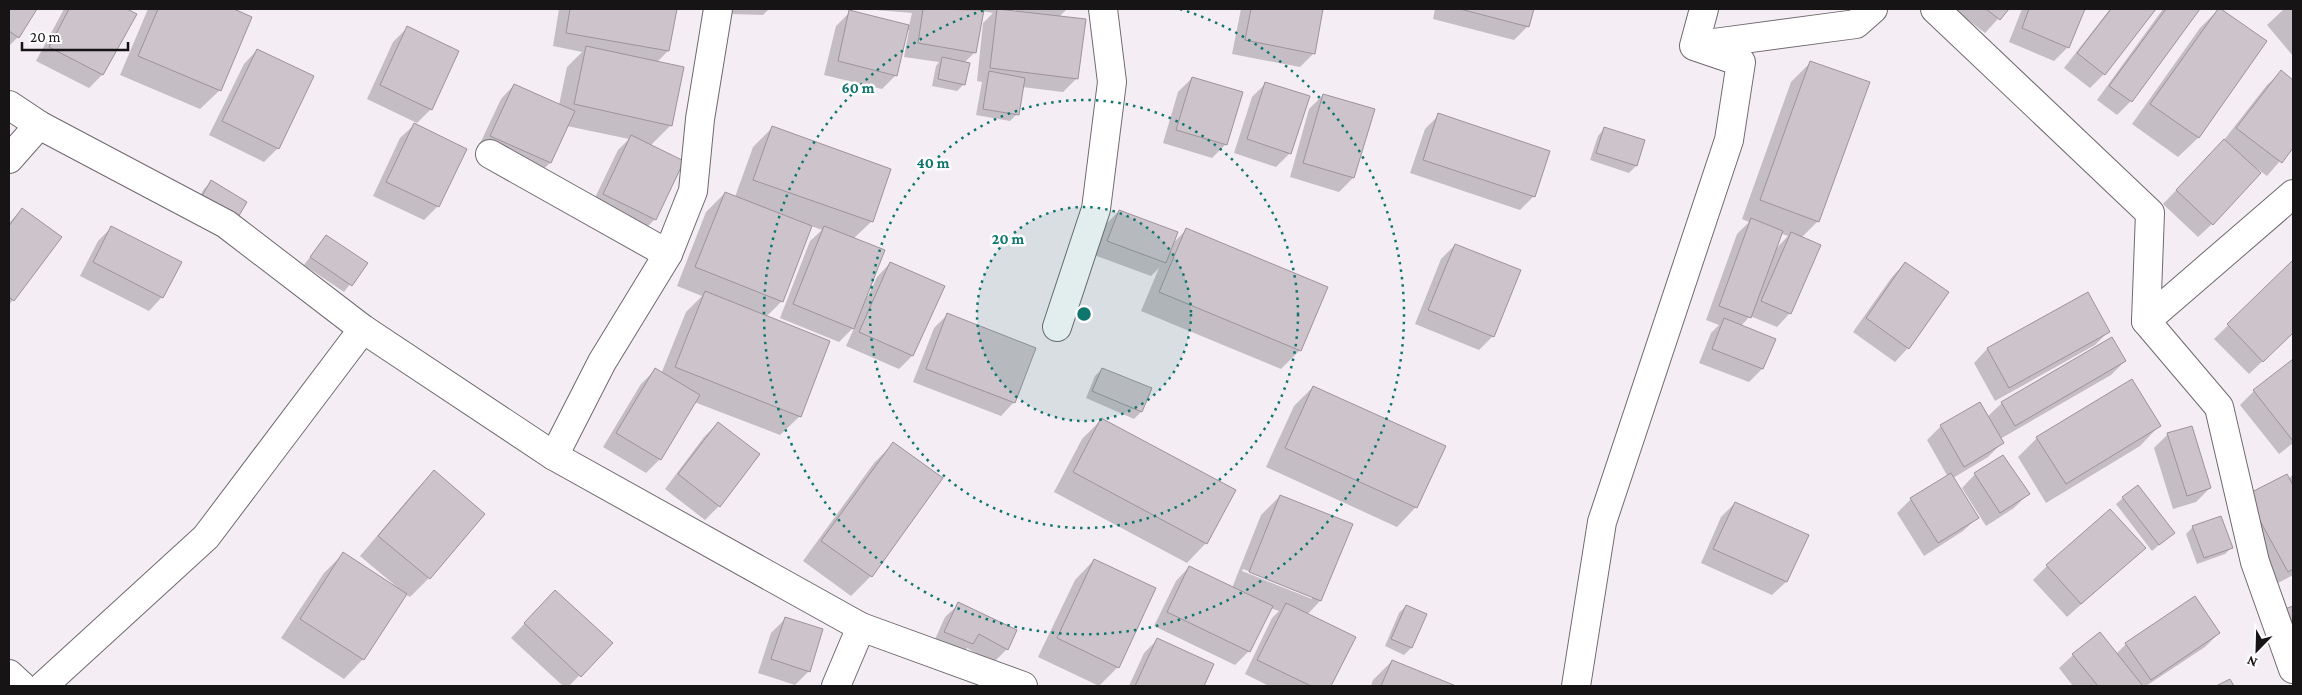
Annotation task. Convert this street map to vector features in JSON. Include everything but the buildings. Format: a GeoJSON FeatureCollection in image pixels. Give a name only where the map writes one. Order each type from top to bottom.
{"type":"FeatureCollection","features":[{"type":"Feature","properties":{"kind":"street"},"geometry":{"type":"LineString","coordinates":[[554,456],[602,362],[668,254],[693,191],[700,119],[718,9]]}},
{"type":"Feature","properties":{"kind":"street"},"geometry":{"type":"LineString","coordinates":[[1057,327],[1096,209],[1112,82],[1103,9]]}},
{"type":"Feature","properties":{"kind":"street"},"geometry":{"type":"LineString","coordinates":[[1694,46],[1704,9]]}},
{"type":"Feature","properties":{"kind":"street"},"geometry":{"type":"LineString","coordinates":[[1694,46],[1856,24],[1873,9]]}},
{"type":"Feature","properties":{"kind":"street"},"geometry":{"type":"LineString","coordinates":[[1935,9],[2150,213],[2146,321],[2219,407],[2255,562],[2293,669]]}},
{"type":"Feature","properties":{"kind":"street"},"geometry":{"type":"LineString","coordinates":[[1576,686],[1602,522],[1729,140],[1741,62],[1694,46]]}},
{"type":"Feature","properties":{"kind":"street"},"geometry":{"type":"LineString","coordinates":[[9,106],[39,125],[226,224],[363,329],[554,456],[861,627],[962,675],[1023,686]]}},
{"type":"Feature","properties":{"kind":"street"},"geometry":{"type":"LineString","coordinates":[[9,159],[39,125]]}},
{"type":"Feature","properties":{"kind":"street"},"geometry":{"type":"LineString","coordinates":[[490,154],[668,254]]}},
{"type":"Feature","properties":{"kind":"street"},"geometry":{"type":"LineString","coordinates":[[2146,321],[2293,194]]}},
{"type":"Feature","properties":{"kind":"street"},"geometry":{"type":"LineString","coordinates":[[43,686],[206,537],[363,329]]}},
{"type":"Feature","properties":{"kind":"street"},"geometry":{"type":"LineString","coordinates":[[836,686],[861,627]]}},
{"type":"Feature","properties":{"kind":"street"},"geometry":{"type":"LineString","coordinates":[[9,674],[22,686]]}}]}
